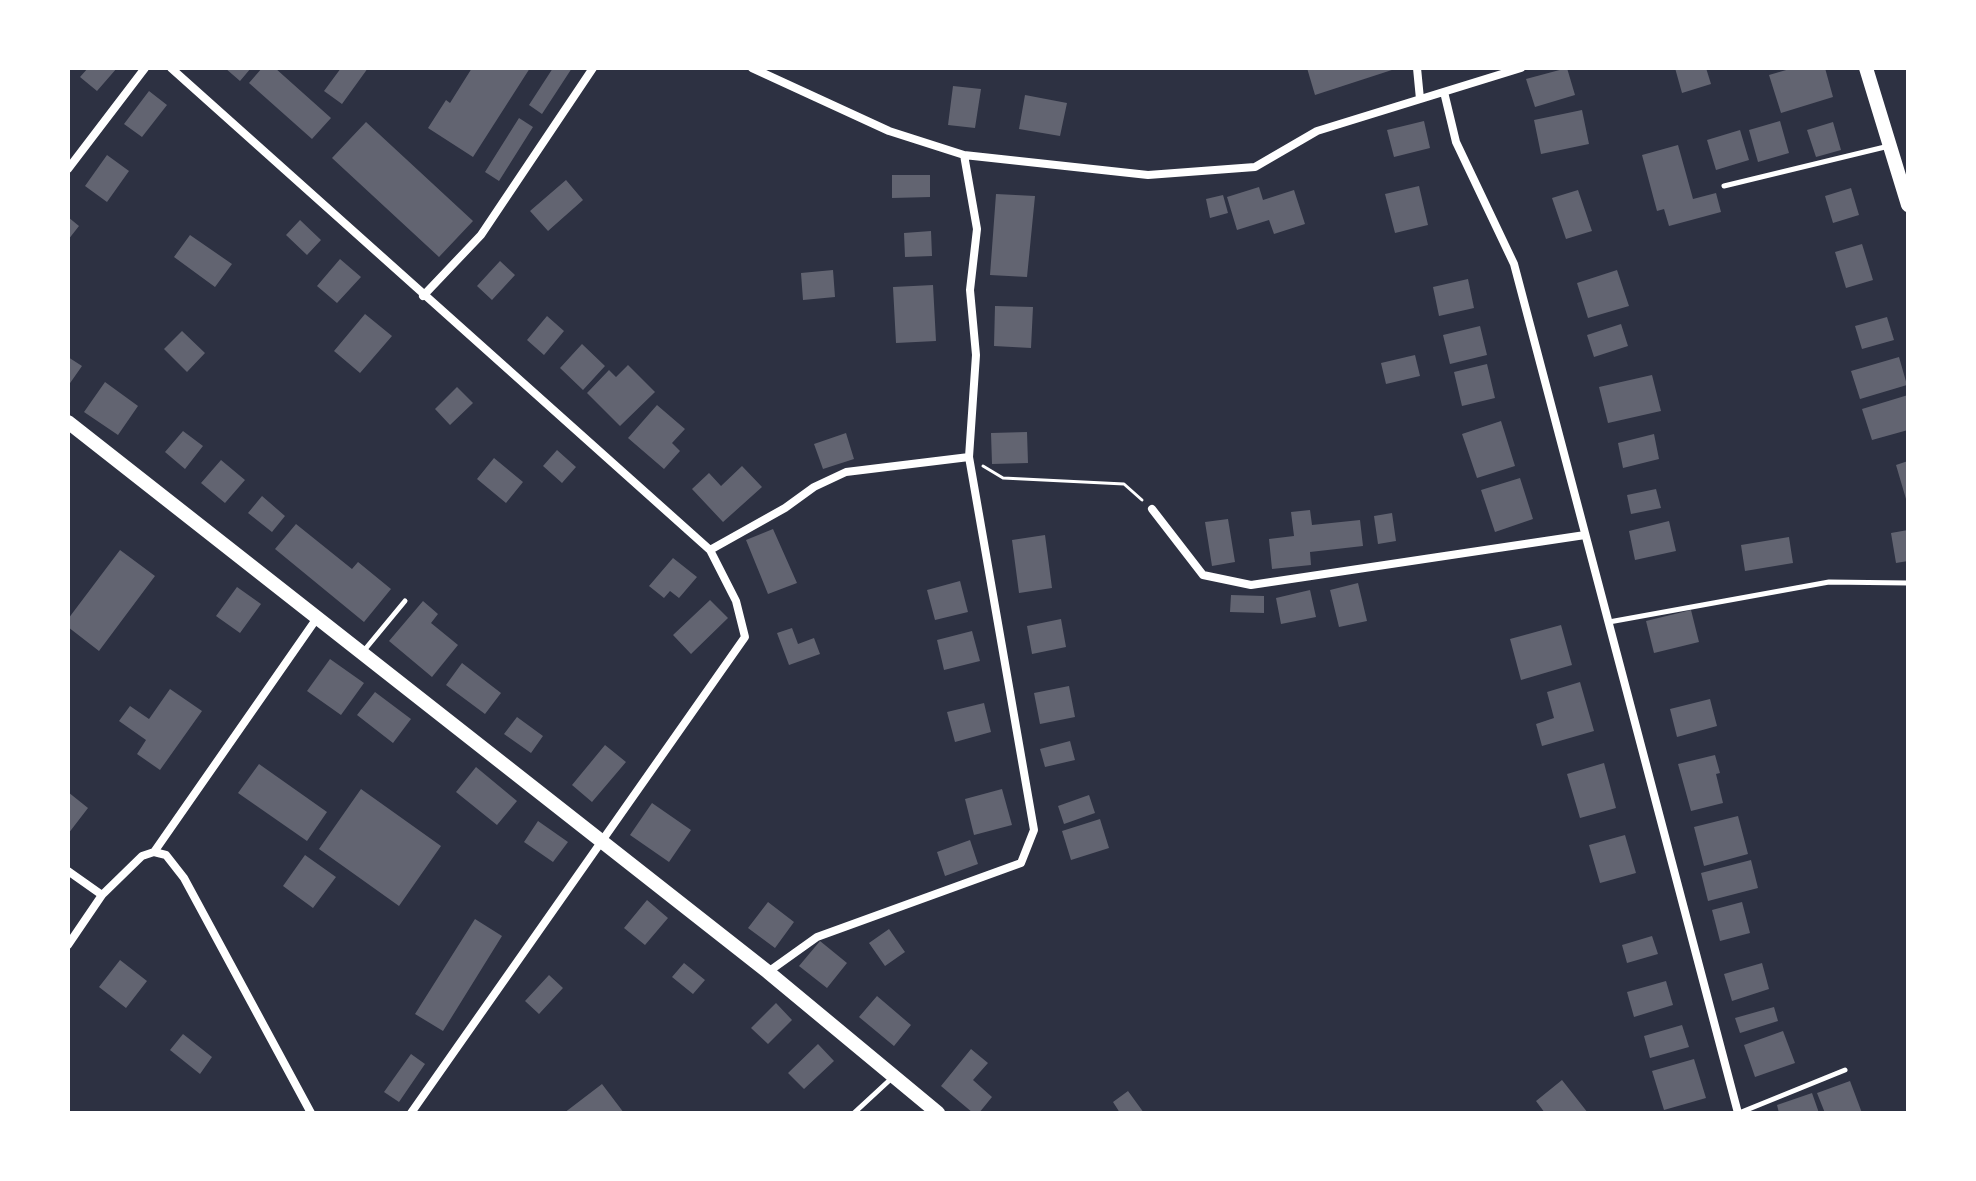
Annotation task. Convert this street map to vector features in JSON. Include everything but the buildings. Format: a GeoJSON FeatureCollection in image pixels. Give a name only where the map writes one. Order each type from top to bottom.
{"type":"FeatureCollection","features":[{"type":"Feature","properties":{"kind":"street"},"geometry":{"type":"LineString","coordinates":[[68,169],[145,68]]}},
{"type":"Feature","properties":{"kind":"street"},"geometry":{"type":"LineString","coordinates":[[171,68],[710,550],[736,601],[745,637],[411,1113]]}},
{"type":"Feature","properties":{"kind":"street"},"geometry":{"type":"LineString","coordinates":[[423,296],[481,235],[593,68]]}},
{"type":"Feature","properties":{"kind":"street"},"geometry":{"type":"LineString","coordinates":[[752,68],[889,131],[964,155],[1148,175],[1255,167],[1317,131],[1521,68]]}},
{"type":"Feature","properties":{"kind":"street"},"geometry":{"type":"LineString","coordinates":[[1417,68],[1420,99]]}},
{"type":"Feature","properties":{"kind":"street"},"geometry":{"type":"LineString","coordinates":[[1866,68],[1908,205]]}},
{"type":"Feature","properties":{"kind":"street"},"geometry":{"type":"LineString","coordinates":[[1444,92],[1456,142],[1514,264],[1739,1113]]}},
{"type":"Feature","properties":{"kind":"street"},"geometry":{"type":"LineString","coordinates":[[768,972],[817,937],[1021,863],[1034,830],[969,457],[976,355],[970,290],[977,229],[964,155]]}},
{"type":"Feature","properties":{"kind":"street"},"geometry":{"type":"LineString","coordinates":[[68,422],[768,972],[938,1113]]}},
{"type":"Feature","properties":{"kind":"street"},"geometry":{"type":"LineString","coordinates":[[710,550],[785,508],[814,487],[846,472],[969,457]]}},
{"type":"Feature","properties":{"kind":"street"},"geometry":{"type":"LineString","coordinates":[[1152,509],[1203,575],[1251,585],[1585,535]]}},
{"type":"Feature","properties":{"kind":"street"},"geometry":{"type":"LineString","coordinates":[[154,852],[317,618]]}},
{"type":"Feature","properties":{"kind":"street"},"geometry":{"type":"LineString","coordinates":[[68,945],[102,895],[142,856],[154,852],[166,855],[184,878],[311,1113]]}},
{"type":"Feature","properties":{"kind":"street"},"geometry":{"type":"LineString","coordinates":[[68,871],[102,895]]}},
{"type":"Feature","properties":{"kind":"lane"},"geometry":{"type":"LineString","coordinates":[[1724,186],[1890,146]]}},
{"type":"Feature","properties":{"kind":"lane"},"geometry":{"type":"LineString","coordinates":[[1609,622],[1829,582],[1908,583]]}},
{"type":"Feature","properties":{"kind":"lane"},"geometry":{"type":"LineString","coordinates":[[361,654],[405,601]]}},
{"type":"Feature","properties":{"kind":"lane"},"geometry":{"type":"LineString","coordinates":[[1739,1113],[1845,1070]]}},
{"type":"Feature","properties":{"kind":"lane"},"geometry":{"type":"LineString","coordinates":[[854,1113],[894,1076]]}},
{"type":"Feature","properties":{"kind":"path"},"geometry":{"type":"LineString","coordinates":[[969,457],[1003,478],[1124,484],[1152,509]]}}]}
